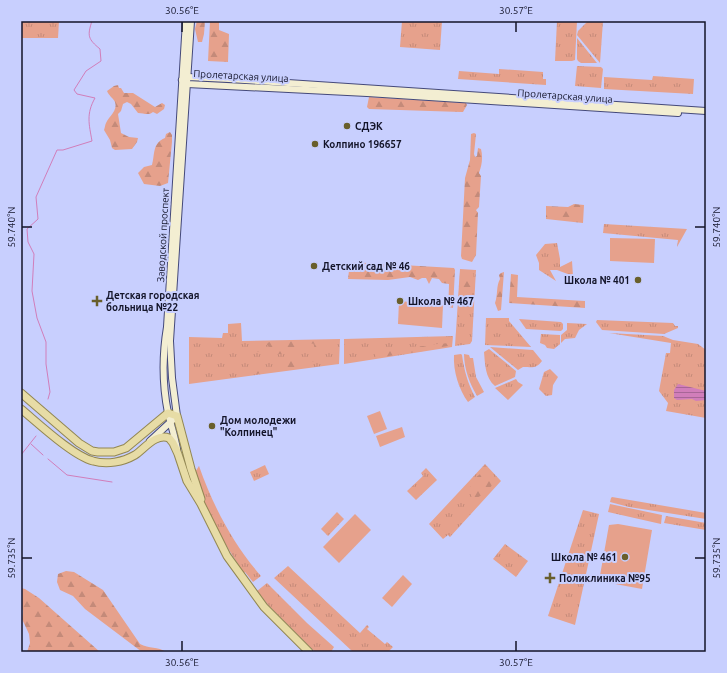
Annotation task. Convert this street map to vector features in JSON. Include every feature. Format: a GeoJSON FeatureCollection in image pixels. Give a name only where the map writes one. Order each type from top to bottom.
{"type":"FeatureCollection","features":[{"type":"Feature","properties":{"kind":"main road","name":"Заводской проспект"},"geometry":{"type":"LineString","coordinates":[[186,21],[170,355],[172,383],[177,416],[191,469],[201,498],[201,504]]}},
{"type":"Feature","properties":{"kind":"main road"},"geometry":{"type":"LineString","coordinates":[[188,77],[191,21]]}},
{"type":"Feature","properties":{"kind":"main road","name":"Пролетарская улица"},"geometry":{"type":"LineString","coordinates":[[184,82],[188,77],[706,111]]}},
{"type":"Feature","properties":{"kind":"main road","name":"Пролетарская улица"},"geometry":{"type":"LineString","coordinates":[[184,82],[706,115]]}},
{"type":"Feature","properties":{"kind":"main road","name":"Заводской проспект"},"geometry":{"type":"LineString","coordinates":[[175,240],[167,327],[163,352],[163,372],[168,413],[178,454],[187,481],[201,504],[222,548],[246,583],[273,617],[309,652]]}},
{"type":"Feature","properties":{"kind":"main road"},"geometry":{"type":"LineString","coordinates":[[21,393],[79,443],[92,451],[98,452],[114,452],[126,448],[168,413],[177,416]]}},
{"type":"Feature","properties":{"kind":"main road"},"geometry":{"type":"LineString","coordinates":[[21,409],[76,453],[93,461],[109,463],[123,460],[136,454],[177,416]]}},
{"type":"Feature","properties":{"kind":"main road"},"geometry":{"type":"LineString","coordinates":[[148,444],[159,438],[167,437],[173,442],[178,454]]}},
{"type":"Feature","properties":{"kind":"green space"},"geometry":{"type":"Polygon","coordinates":[[[21,21],[59,21],[58,38],[21,38],[21,21]]]}},
{"type":"Feature","properties":{"kind":"green space"},"geometry":{"type":"Polygon","coordinates":[[[197,21],[205,21],[202,42],[198,42],[195,29],[197,21]]]}},
{"type":"Feature","properties":{"kind":"green space"},"geometry":{"type":"Polygon","coordinates":[[[210,21],[219,21],[219,30],[229,34],[228,62],[208,61],[210,21]]]}},
{"type":"Feature","properties":{"kind":"green space"},"geometry":{"type":"Polygon","coordinates":[[[402,21],[442,21],[440,50],[400,47],[402,21]]]}},
{"type":"Feature","properties":{"kind":"green space"},"geometry":{"type":"Polygon","coordinates":[[[557,21],[577,21],[575,60],[555,61],[557,21]]]}},
{"type":"Feature","properties":{"kind":"green space"},"geometry":{"type":"Polygon","coordinates":[[[588,21],[603,21],[600,63],[577,35],[578,31],[588,21]]]}},
{"type":"Feature","properties":{"kind":"green space"},"geometry":{"type":"Polygon","coordinates":[[[577,38],[597,63],[581,63],[578,61],[577,38]]]}},
{"type":"Feature","properties":{"kind":"green space"},"geometry":{"type":"Polygon","coordinates":[[[577,66],[601,67],[603,69],[601,88],[575,86],[577,66]]]}},
{"type":"Feature","properties":{"kind":"green space"},"geometry":{"type":"Polygon","coordinates":[[[499,69],[543,72],[543,79],[546,79],[546,85],[458,79],[459,71],[499,74],[499,69]]]}},
{"type":"Feature","properties":{"kind":"green space"},"geometry":{"type":"Polygon","coordinates":[[[653,76],[694,79],[693,94],[604,89],[604,77],[652,80],[653,76]]]}},
{"type":"Feature","properties":{"kind":"green space"},"geometry":{"type":"Polygon","coordinates":[[[118,85],[124,93],[133,93],[155,107],[162,103],[165,105],[164,109],[157,114],[153,112],[148,114],[138,113],[131,104],[127,102],[123,104],[121,111],[118,114],[121,133],[129,137],[138,138],[132,149],[115,150],[112,148],[110,140],[104,130],[106,123],[116,105],[107,91],[118,85]]]}},
{"type":"Feature","properties":{"kind":"green space"},"geometry":{"type":"Polygon","coordinates":[[[369,97],[466,103],[467,105],[463,112],[369,109],[367,107],[369,97]]]}},
{"type":"Feature","properties":{"kind":"green space"},"geometry":{"type":"Polygon","coordinates":[[[170,132],[172,135],[172,142],[168,183],[160,186],[144,184],[138,173],[144,167],[152,165],[156,146],[165,138],[166,134],[170,132]]]}},
{"type":"Feature","properties":{"kind":"green space"},"geometry":{"type":"Polygon","coordinates":[[[471,134],[476,134],[474,154],[475,157],[477,156],[478,148],[481,149],[482,158],[479,173],[481,176],[479,207],[476,210],[478,213],[476,255],[472,262],[462,259],[461,256],[465,178],[470,160],[471,134]]]}},
{"type":"Feature","properties":{"kind":"green space"},"geometry":{"type":"Polygon","coordinates":[[[574,204],[584,205],[583,223],[546,219],[546,206],[568,207],[574,204]]]}},
{"type":"Feature","properties":{"kind":"green space"},"geometry":{"type":"Polygon","coordinates":[[[604,224],[687,229],[677,247],[678,240],[603,233],[604,224]]]}},
{"type":"Feature","properties":{"kind":"green space"},"geometry":{"type":"Polygon","coordinates":[[[610,238],[655,239],[654,263],[610,261],[610,238]]]}},
{"type":"Feature","properties":{"kind":"green space"},"geometry":{"type":"Polygon","coordinates":[[[557,243],[560,267],[572,261],[573,276],[557,270],[550,270],[556,281],[539,270],[539,263],[536,255],[545,244],[557,243]]]}},
{"type":"Feature","properties":{"kind":"green space"},"geometry":{"type":"Polygon","coordinates":[[[350,262],[454,268],[453,308],[449,307],[449,284],[442,283],[439,279],[432,278],[429,284],[426,278],[418,280],[410,277],[388,280],[348,279],[350,262]]]}},
{"type":"Feature","properties":{"kind":"green space"},"geometry":{"type":"Polygon","coordinates":[[[460,269],[476,270],[472,341],[470,344],[455,346],[460,269]]]}},
{"type":"Feature","properties":{"kind":"green space"},"geometry":{"type":"Polygon","coordinates":[[[464,270],[466,278],[468,274],[473,273],[474,283],[472,291],[472,307],[460,323],[458,318],[458,307],[460,272],[464,270]]]}},
{"type":"Feature","properties":{"kind":"green space"},"geometry":{"type":"Polygon","coordinates":[[[504,272],[501,310],[498,311],[495,303],[500,279],[499,275],[504,272]]]}},
{"type":"Feature","properties":{"kind":"green space"},"geometry":{"type":"Polygon","coordinates":[[[511,274],[518,275],[517,297],[585,301],[585,308],[509,303],[511,274]]]}},
{"type":"Feature","properties":{"kind":"green space"},"geometry":{"type":"Polygon","coordinates":[[[399,301],[443,305],[442,328],[398,324],[399,301]]]}},
{"type":"Feature","properties":{"kind":"green space"},"geometry":{"type":"Polygon","coordinates":[[[486,318],[509,318],[509,321],[531,347],[485,345],[486,318]]]}},
{"type":"Feature","properties":{"kind":"green space"},"geometry":{"type":"Polygon","coordinates":[[[519,319],[561,322],[563,324],[563,329],[561,331],[526,329],[519,319]]]}},
{"type":"Feature","properties":{"kind":"green space"},"geometry":{"type":"Polygon","coordinates":[[[597,320],[673,323],[675,326],[678,326],[678,328],[664,334],[602,330],[596,322],[597,320]]]}},
{"type":"Feature","properties":{"kind":"green space"},"geometry":{"type":"Polygon","coordinates":[[[241,323],[242,341],[340,339],[339,364],[189,384],[189,337],[222,338],[223,333],[228,333],[228,324],[241,323]]]}},
{"type":"Feature","properties":{"kind":"green space"},"geometry":{"type":"Polygon","coordinates":[[[567,323],[587,324],[579,330],[575,338],[565,339],[561,343],[561,335],[567,330],[567,323]]]}},
{"type":"Feature","properties":{"kind":"green space"},"geometry":{"type":"Polygon","coordinates":[[[609,333],[663,336],[673,340],[698,344],[706,350],[706,418],[666,411],[668,403],[659,391],[666,353],[670,353],[671,343],[609,333]]]}},
{"type":"Feature","properties":{"kind":"green space"},"geometry":{"type":"Polygon","coordinates":[[[541,334],[560,335],[560,344],[554,349],[547,348],[545,345],[540,343],[541,334]]]}},
{"type":"Feature","properties":{"kind":"green space"},"geometry":{"type":"Polygon","coordinates":[[[453,336],[452,347],[344,364],[344,339],[453,336]]]}},
{"type":"Feature","properties":{"kind":"green space"},"geometry":{"type":"Polygon","coordinates":[[[325,340],[325,342],[322,343],[323,346],[321,349],[315,350],[315,344],[311,344],[296,352],[274,354],[271,351],[271,348],[267,345],[265,346],[265,350],[262,352],[256,352],[256,347],[260,342],[267,343],[325,340]]]}},
{"type":"Feature","properties":{"kind":"green space"},"geometry":{"type":"Polygon","coordinates":[[[449,343],[448,346],[428,348],[423,351],[382,357],[381,355],[379,358],[376,358],[374,351],[423,346],[427,347],[427,345],[449,343]]]}},
{"type":"Feature","properties":{"kind":"green space"},"geometry":{"type":"Polygon","coordinates":[[[490,347],[533,350],[542,361],[536,366],[523,367],[518,370],[490,347]]]}},
{"type":"Feature","properties":{"kind":"green space"},"geometry":{"type":"Polygon","coordinates":[[[489,349],[516,371],[515,377],[495,386],[492,383],[487,375],[484,352],[489,349]]]}},
{"type":"Feature","properties":{"kind":"green space"},"geometry":{"type":"Polygon","coordinates":[[[461,354],[470,387],[475,397],[468,402],[459,386],[454,367],[454,355],[461,354]]]}},
{"type":"Feature","properties":{"kind":"green space"},"geometry":{"type":"Polygon","coordinates":[[[464,354],[469,355],[470,358],[473,358],[476,377],[484,392],[477,396],[468,376],[464,354]]]}},
{"type":"Feature","properties":{"kind":"green space"},"geometry":{"type":"Polygon","coordinates":[[[299,358],[301,361],[307,359],[316,361],[298,364],[299,366],[306,367],[249,375],[249,371],[255,368],[260,361],[262,363],[261,369],[277,367],[282,363],[299,358]]]}},
{"type":"Feature","properties":{"kind":"green space"},"geometry":{"type":"Polygon","coordinates":[[[550,369],[558,377],[553,385],[552,395],[546,396],[539,389],[544,372],[550,369]]]}},
{"type":"Feature","properties":{"kind":"green space"},"geometry":{"type":"Polygon","coordinates":[[[516,379],[523,385],[508,400],[495,388],[516,379]]]}},
{"type":"Feature","properties":{"kind":"green space"},"geometry":{"type":"Polygon","coordinates":[[[380,411],[387,429],[374,434],[367,416],[380,411]]]}},
{"type":"Feature","properties":{"kind":"green space"},"geometry":{"type":"Polygon","coordinates":[[[402,427],[405,437],[380,447],[376,436],[402,427]]]}},
{"type":"Feature","properties":{"kind":"green space"},"geometry":{"type":"Polygon","coordinates":[[[485,464],[501,481],[450,537],[448,535],[443,539],[429,524],[485,464]]]}},
{"type":"Feature","properties":{"kind":"green space"},"geometry":{"type":"Polygon","coordinates":[[[265,465],[269,474],[254,481],[250,472],[265,465]]]}},
{"type":"Feature","properties":{"kind":"green space"},"geometry":{"type":"Polygon","coordinates":[[[199,466],[217,510],[241,551],[261,576],[253,582],[245,572],[244,573],[236,561],[208,512],[195,472],[199,466]]]}},
{"type":"Feature","properties":{"kind":"green space"},"geometry":{"type":"Polygon","coordinates":[[[426,468],[437,480],[416,500],[407,491],[423,476],[421,473],[426,468]]]}},
{"type":"Feature","properties":{"kind":"green space"},"geometry":{"type":"Polygon","coordinates":[[[484,471],[488,471],[495,481],[487,492],[475,499],[472,497],[470,486],[475,478],[484,471]]]}},
{"type":"Feature","properties":{"kind":"green space"},"geometry":{"type":"Polygon","coordinates":[[[612,497],[706,513],[706,519],[629,507],[610,502],[612,497]]]}},
{"type":"Feature","properties":{"kind":"green space"},"geometry":{"type":"Polygon","coordinates":[[[610,504],[662,515],[661,524],[608,512],[610,504]]]}},
{"type":"Feature","properties":{"kind":"green space"},"geometry":{"type":"Polygon","coordinates":[[[583,510],[599,514],[575,625],[548,616],[583,510]]]}},
{"type":"Feature","properties":{"kind":"green space"},"geometry":{"type":"Polygon","coordinates":[[[337,512],[344,519],[328,536],[321,529],[337,512]]]}},
{"type":"Feature","properties":{"kind":"green space"},"geometry":{"type":"Polygon","coordinates":[[[355,514],[371,530],[339,563],[323,547],[355,514]]]}},
{"type":"Feature","properties":{"kind":"green space"},"geometry":{"type":"Polygon","coordinates":[[[666,516],[706,523],[706,530],[664,523],[666,516]]]}},
{"type":"Feature","properties":{"kind":"green space"},"geometry":{"type":"Polygon","coordinates":[[[618,524],[652,530],[642,589],[599,581],[609,525],[618,524]]]}},
{"type":"Feature","properties":{"kind":"green space"},"geometry":{"type":"Polygon","coordinates":[[[505,544],[528,561],[516,577],[493,559],[505,544]]]}},
{"type":"Feature","properties":{"kind":"green space"},"geometry":{"type":"Polygon","coordinates":[[[288,566],[360,633],[367,625],[369,627],[367,629],[385,644],[387,642],[393,647],[388,652],[353,652],[274,578],[288,566]]]}},
{"type":"Feature","properties":{"kind":"green space"},"geometry":{"type":"Polygon","coordinates":[[[66,571],[74,572],[103,590],[140,644],[166,652],[142,652],[85,609],[73,596],[60,590],[57,582],[58,574],[66,571]]]}},
{"type":"Feature","properties":{"kind":"green space"},"geometry":{"type":"Polygon","coordinates":[[[403,575],[412,584],[392,607],[382,598],[403,575]]]}},
{"type":"Feature","properties":{"kind":"green space"},"geometry":{"type":"Polygon","coordinates":[[[267,583],[307,623],[334,647],[331,652],[315,652],[269,606],[257,591],[267,583]]]}},
{"type":"Feature","properties":{"kind":"green space"},"geometry":{"type":"Polygon","coordinates":[[[21,588],[39,598],[100,652],[27,652],[30,643],[29,634],[22,619],[23,611],[21,606],[21,588]]]}},
{"type":"Feature","properties":{"kind":"shaded area"},"geometry":{"type":"Polygon","coordinates":[[[678,384],[706,391],[706,400],[677,400],[674,398],[674,390],[678,384]]]}},
{"type":"Feature","properties":{"kind":"waterway"},"geometry":{"type":"LineString","coordinates":[[48,399],[50,392],[46,364],[46,342],[37,318],[32,291],[34,254],[28,242],[27,229],[38,219],[36,197],[57,150],[63,150],[92,141],[89,114],[95,98],[77,94],[74,90],[86,71],[101,61],[100,49],[93,43],[89,34],[92,21]]}},
{"type":"Feature","properties":{"kind":"waterway"},"geometry":{"type":"LineString","coordinates":[[21,455],[36,436]]}},
{"type":"Feature","properties":{"kind":"waterway"},"geometry":{"type":"LineString","coordinates":[[31,444],[43,455]]}},
{"type":"Feature","properties":{"kind":"waterway"},"geometry":{"type":"LineString","coordinates":[[48,459],[67,475],[112,482]]}},
{"type":"Feature","properties":{"kind":"place","name":"СДЭК"},"geometry":{"type":"Point","coordinates":[347,126]}},
{"type":"Feature","properties":{"kind":"place","name":"Колпино 196657"},"geometry":{"type":"Point","coordinates":[315,144]}},
{"type":"Feature","properties":{"kind":"place","name":"Детский сад № 46"},"geometry":{"type":"Point","coordinates":[314,266]}},
{"type":"Feature","properties":{"kind":"place","name":"Школа № 401"},"geometry":{"type":"Point","coordinates":[638,280]}},
{"type":"Feature","properties":{"kind":"place","name":"Детская городская больница №22"},"geometry":{"type":"Point","coordinates":[97,301]}},
{"type":"Feature","properties":{"kind":"place","name":"Школа № 467"},"geometry":{"type":"Point","coordinates":[400,301]}},
{"type":"Feature","properties":{"kind":"place","name":"Дом молодежи \"Колпинец\""},"geometry":{"type":"Point","coordinates":[212,426]}},
{"type":"Feature","properties":{"kind":"place","name":"Школа № 461"},"geometry":{"type":"Point","coordinates":[625,557]}},
{"type":"Feature","properties":{"kind":"place","name":"Поликлиника №95"},"geometry":{"type":"Point","coordinates":[550,578]}}]}
